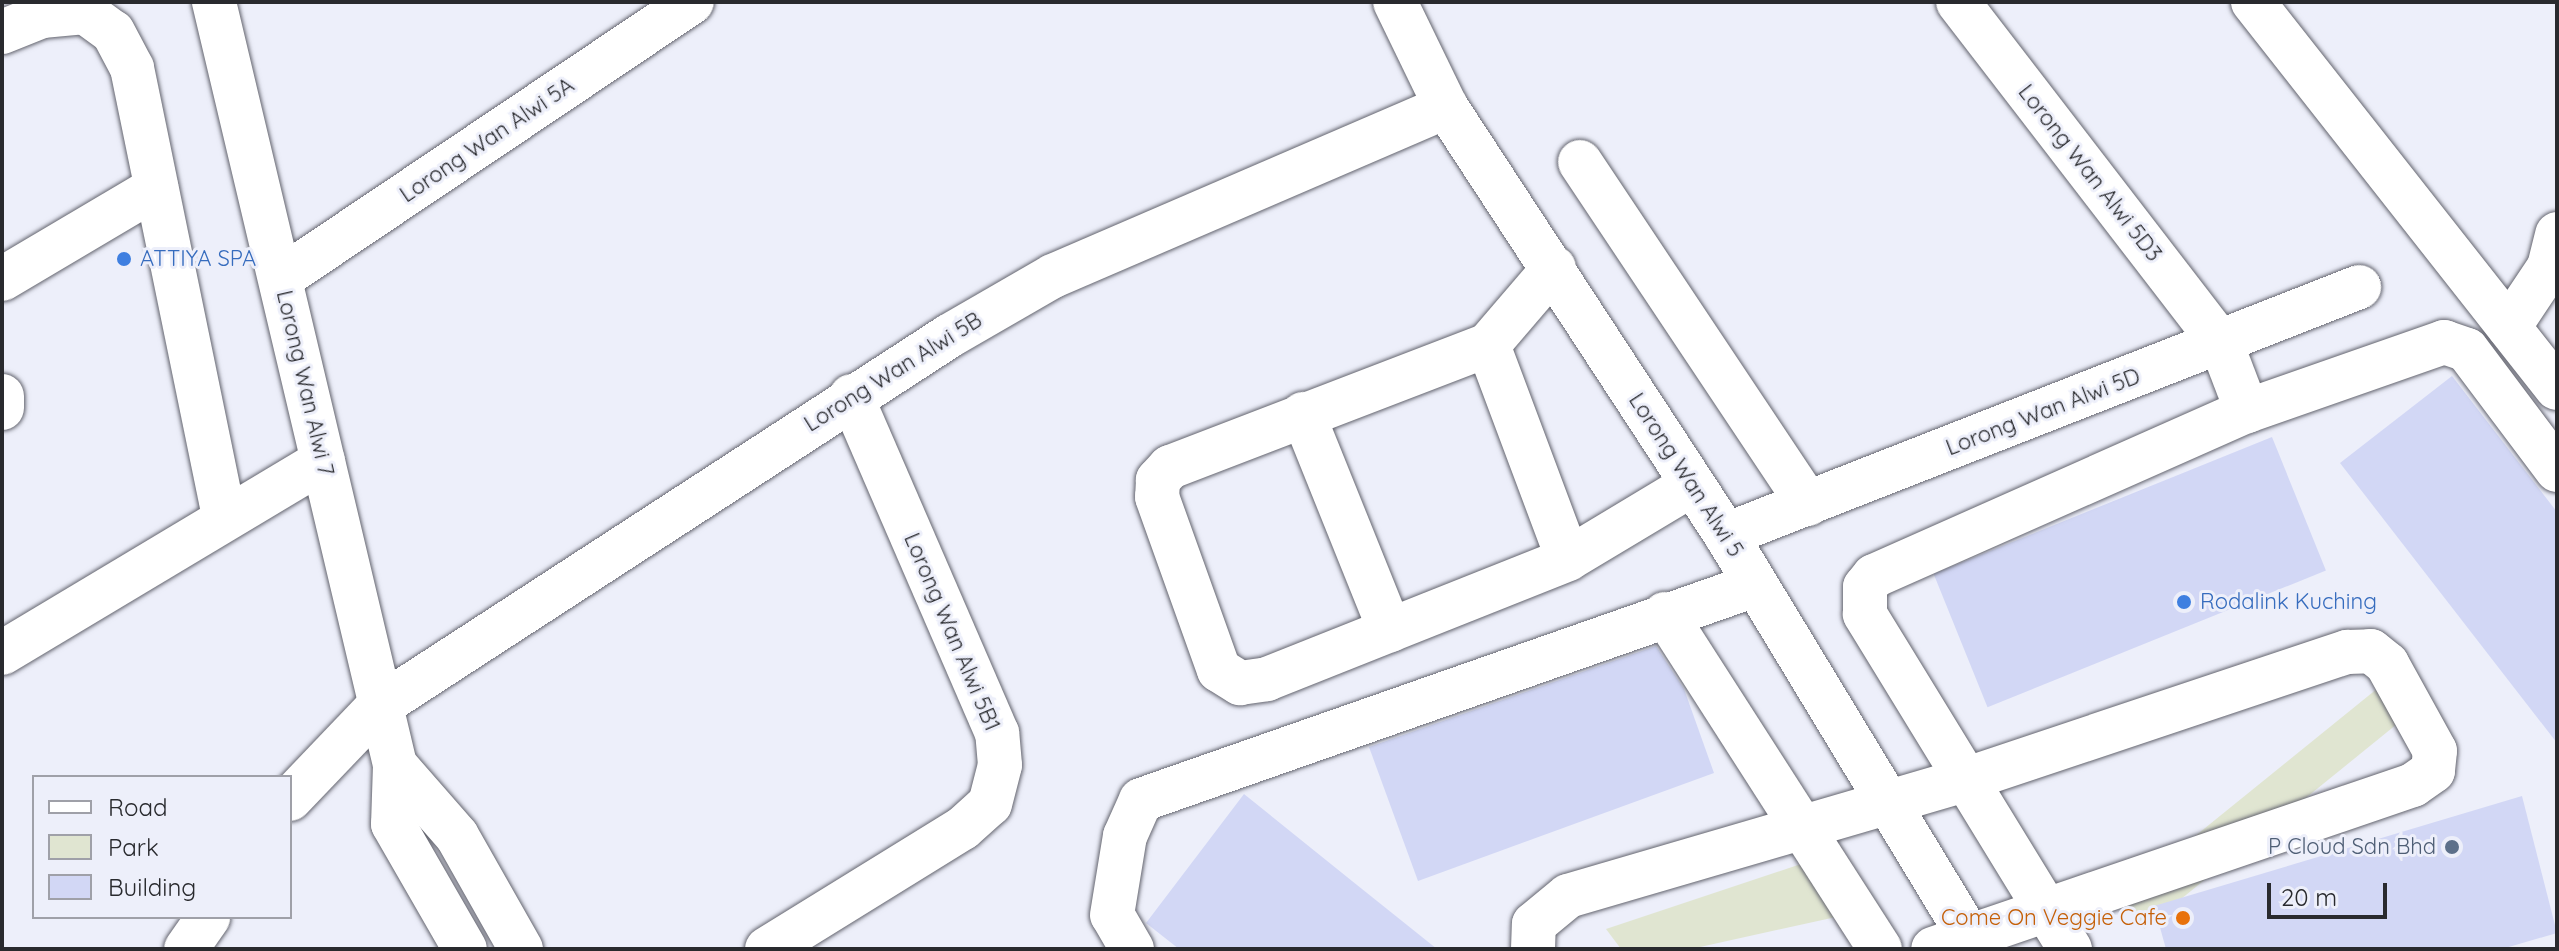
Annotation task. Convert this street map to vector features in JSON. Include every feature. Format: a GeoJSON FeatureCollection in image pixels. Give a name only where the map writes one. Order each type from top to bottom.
{"type":"FeatureCollection","features":[{"type":"Feature","properties":{"kind":"street","name":"Lorong Wan Alwi 7"},"geometry":{"type":"LineString","coordinates":[[214,2],[281,278],[378,707],[395,765]]}},
{"type":"Feature","properties":{"kind":"street","name":"Lorong Wan Alwi 5A"},"geometry":{"type":"LineString","coordinates":[[281,278],[692,2]]}},
{"type":"Feature","properties":{"kind":"street","name":"Lorong Wan Alwi 5"},"geometry":{"type":"LineString","coordinates":[[1395,2],[1446,107],[1726,535],[1886,802],[1960,945]]}},
{"type":"Feature","properties":{"kind":"street","name":"Lorong Wan Alwi 5D3"},"geometry":{"type":"LineString","coordinates":[[1958,2],[2221,343],[2247,411]]}},
{"type":"Feature","properties":{"kind":"street"},"geometry":{"type":"LineString","coordinates":[[2253,2],[2509,327],[2554,372]]}},
{"type":"Feature","properties":{"kind":"street"},"geometry":{"type":"LineString","coordinates":[[2,32],[42,16],[85,12],[113,32],[132,68],[224,516]]}},
{"type":"Feature","properties":{"kind":"street","name":"Lorong Wan Alwi 5B"},"geometry":{"type":"LineString","coordinates":[[292,797],[378,707],[851,396],[1053,276],[1446,107]]}},
{"type":"Feature","properties":{"kind":"street"},"geometry":{"type":"LineString","coordinates":[[1580,162],[1808,504]]}},
{"type":"Feature","properties":{"kind":"street"},"geometry":{"type":"LineString","coordinates":[[2,279],[156,188]]}},
{"type":"Feature","properties":{"kind":"street"},"geometry":{"type":"LineString","coordinates":[[2509,327],[2549,267],[2557,234]]}},
{"type":"Feature","properties":{"kind":"street"},"geometry":{"type":"LineString","coordinates":[[1554,268],[1488,345],[1170,467],[1158,480],[1157,497],[1219,670],[1240,683],[1267,679],[1568,559],[1691,485]]}},
{"type":"Feature","properties":{"kind":"street","name":"Lorong Wan Alwi 5D"},"geometry":{"type":"LineString","coordinates":[[1726,535],[2359,287]]}},
{"type":"Feature","properties":{"kind":"street"},"geometry":{"type":"LineString","coordinates":[[2059,932],[1865,614],[1865,587],[1885,566],[2247,411],[2444,342],[2467,350],[2557,470]]}},
{"type":"Feature","properties":{"kind":"street"},"geometry":{"type":"LineString","coordinates":[[1488,345],[1568,559]]}},
{"type":"Feature","properties":{"kind":"street"},"geometry":{"type":"LineString","coordinates":[[2,396],[2,408]]}},
{"type":"Feature","properties":{"kind":"street","name":"Lorong Wan Alwi 5B1"},"geometry":{"type":"LineString","coordinates":[[767,949],[963,828],[990,804],[1000,765],[997,733],[851,396]]}},
{"type":"Feature","properties":{"kind":"street"},"geometry":{"type":"LineString","coordinates":[[1303,414],[1390,630]]}},
{"type":"Feature","properties":{"kind":"street"},"geometry":{"type":"LineString","coordinates":[[2,653],[224,516],[323,461]]}},
{"type":"Feature","properties":{"kind":"street"},"geometry":{"type":"LineString","coordinates":[[1132,949],[1112,915],[1125,836],[1141,800],[1755,585]]}},
{"type":"Feature","properties":{"kind":"street"},"geometry":{"type":"LineString","coordinates":[[1665,614],[1880,949]]}},
{"type":"Feature","properties":{"kind":"street"},"geometry":{"type":"LineString","coordinates":[[1533,949],[1534,924],[1568,896],[1964,780],[2347,652],[2371,651],[2387,664],[2435,751],[2433,771],[2413,785],[2059,932],[1960,945]]}},
{"type":"Feature","properties":{"kind":"street"},"geometry":{"type":"LineString","coordinates":[[395,765],[393,824],[465,949]]}},
{"type":"Feature","properties":{"kind":"street"},"geometry":{"type":"LineString","coordinates":[[395,765],[457,836],[521,949]]}},
{"type":"Feature","properties":{"kind":"street"},"geometry":{"type":"LineString","coordinates":[[186,949],[207,919]]}},
{"type":"Feature","properties":{"kind":"green space"},"geometry":{"type":"Polygon","coordinates":[[[2378,688],[2403,719],[2144,929],[2119,898],[2378,688]]]}},
{"type":"Feature","properties":{"kind":"green space"},"geometry":{"type":"Polygon","coordinates":[[[1801,864],[1836,917],[1691,949],[1621,949],[1606,929],[1801,864]]]}},
{"type":"Feature","properties":{"kind":"building"},"geometry":{"type":"Polygon","coordinates":[[[2452,376],[2557,512],[2557,743],[2340,463],[2452,376]]]}},
{"type":"Feature","properties":{"kind":"building"},"geometry":{"type":"Polygon","coordinates":[[[2272,437],[2326,571],[1988,707],[1934,574],[2272,437]]]}},
{"type":"Feature","properties":{"kind":"building"},"geometry":{"type":"Polygon","coordinates":[[[1656,646],[1684,689],[1714,773],[1418,881],[1369,747],[1656,646]]]}},
{"type":"Feature","properties":{"kind":"building"},"geometry":{"type":"Polygon","coordinates":[[[1244,794],[1437,949],[1179,949],[1146,923],[1244,794]]]}},
{"type":"Feature","properties":{"kind":"building"},"geometry":{"type":"Polygon","coordinates":[[[2522,796],[2557,933],[2502,949],[2166,949],[2154,906],[2522,796]]]}},
{"type":"Feature","properties":{"kind":"place","name":"ATTIYA SPA"},"geometry":{"type":"Point","coordinates":[124,259]}},
{"type":"Feature","properties":{"kind":"place","name":"Rodalink Kuching"},"geometry":{"type":"Point","coordinates":[2184,602]}},
{"type":"Feature","properties":{"kind":"place","name":"P Cloud Sdn Bhd"},"geometry":{"type":"Point","coordinates":[2452,847]}},
{"type":"Feature","properties":{"kind":"place","name":"Come On Veggie Cafe"},"geometry":{"type":"Point","coordinates":[2183,918]}}]}
